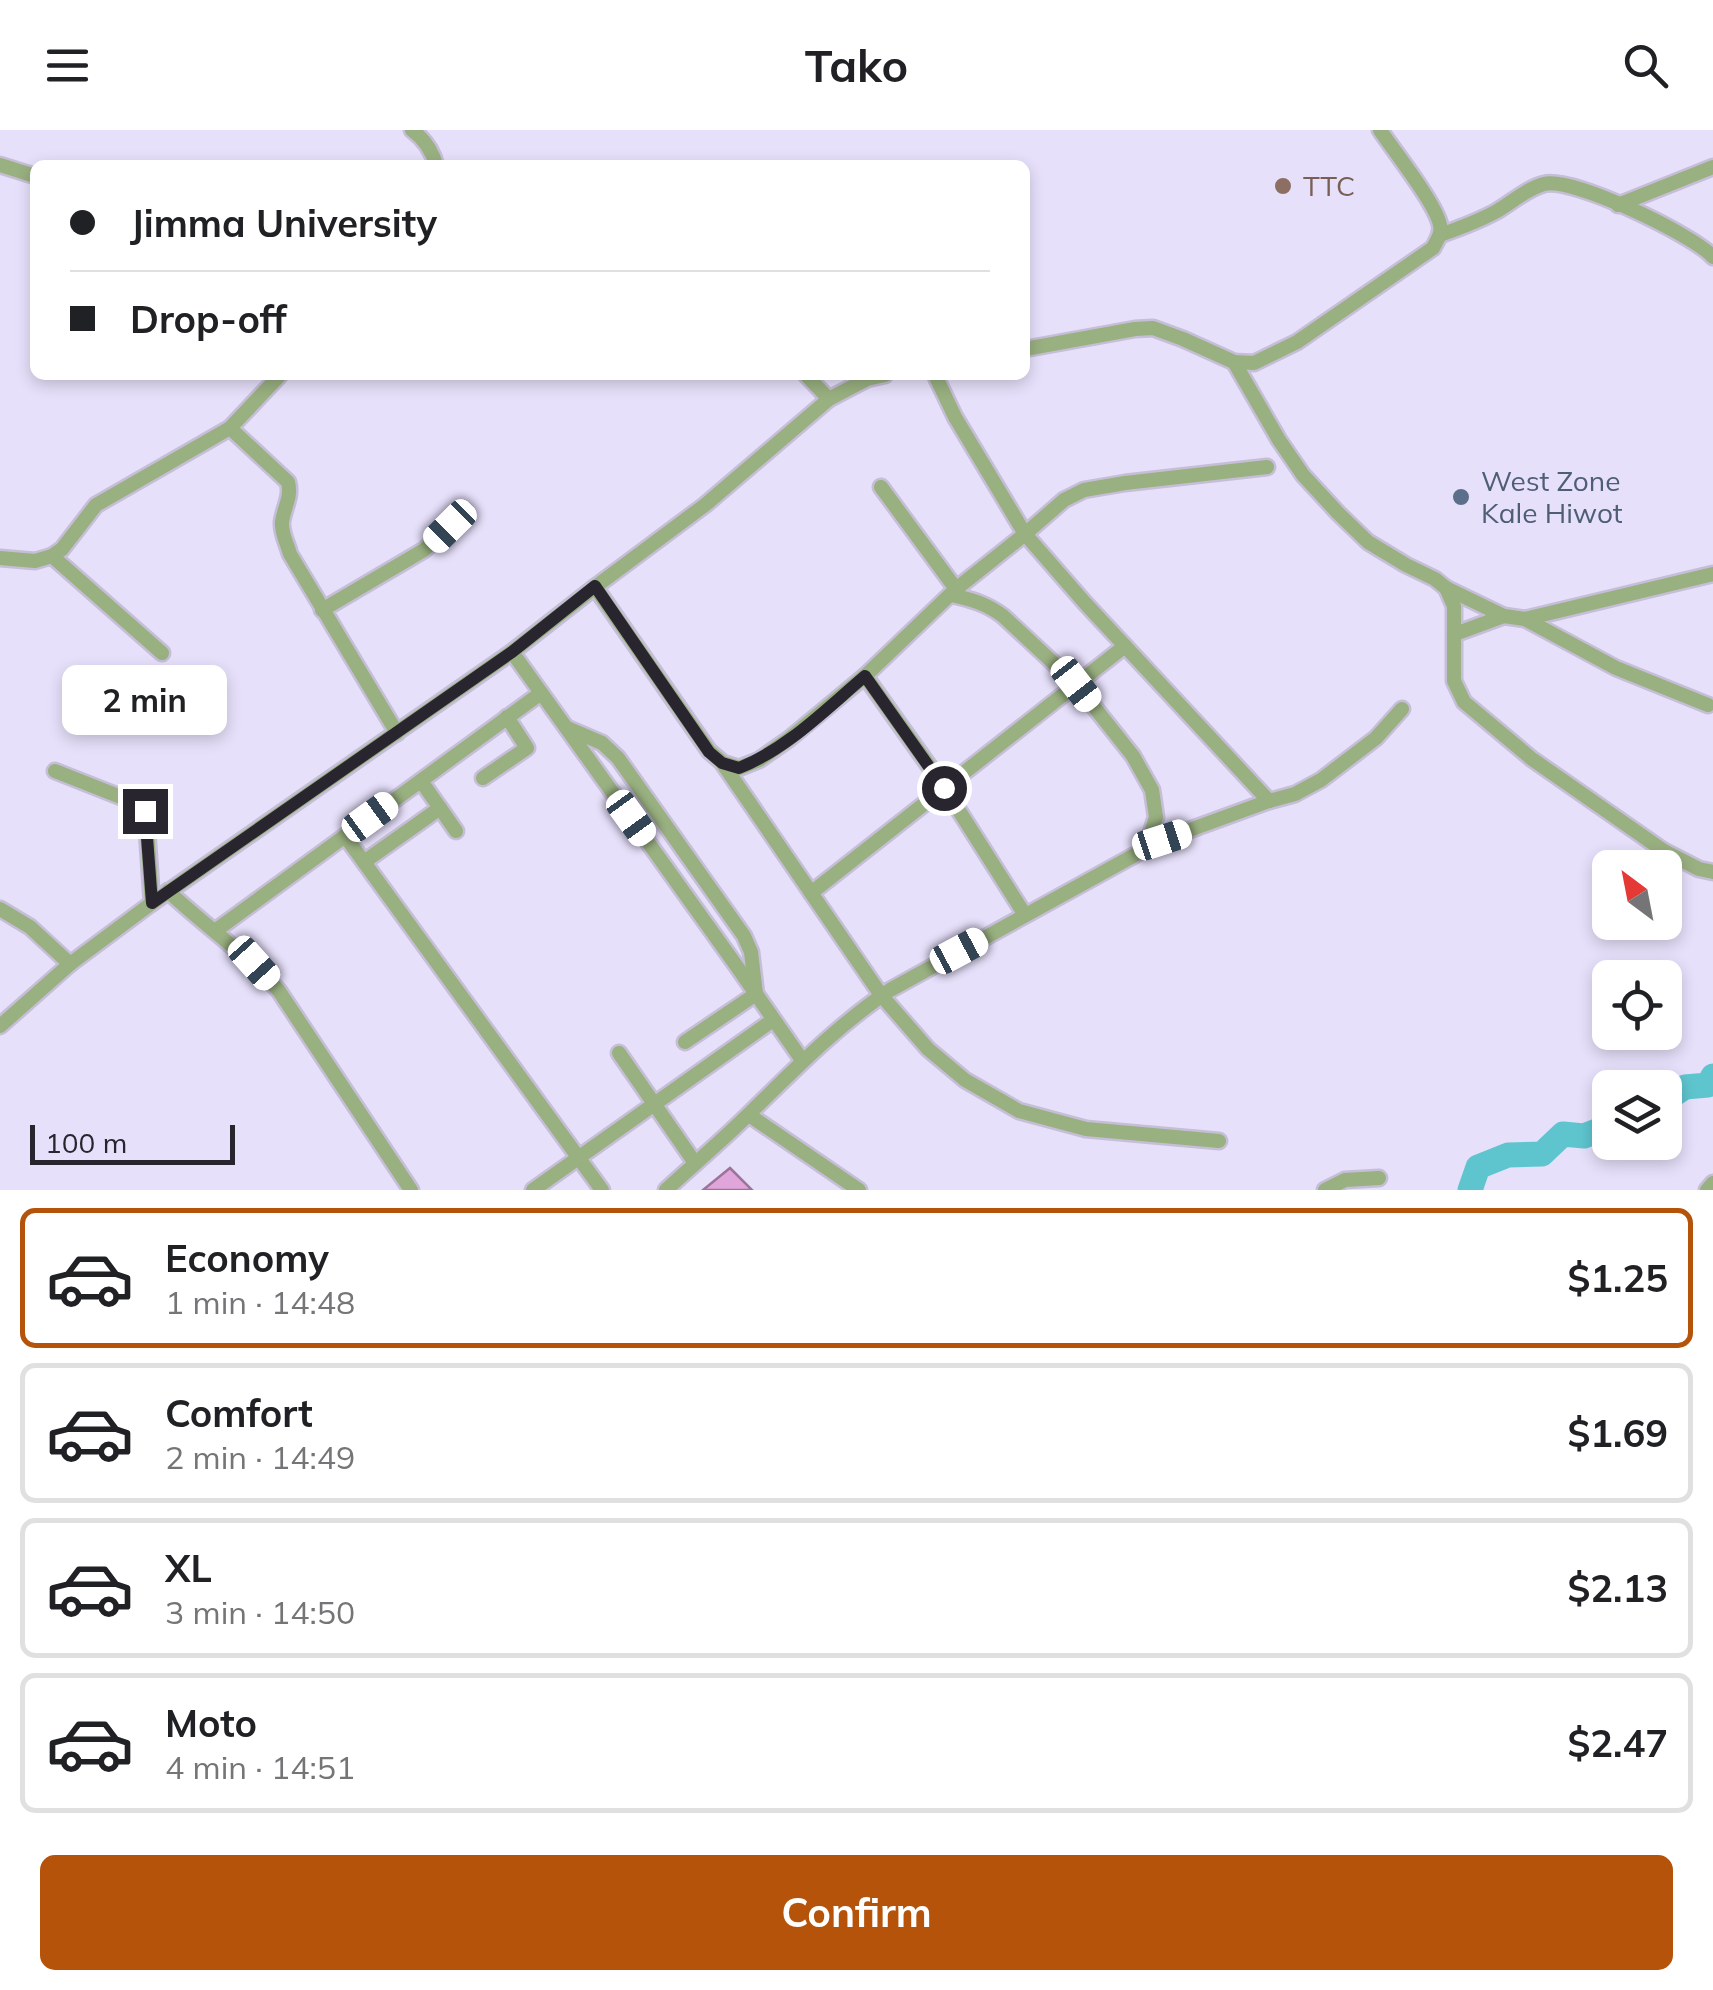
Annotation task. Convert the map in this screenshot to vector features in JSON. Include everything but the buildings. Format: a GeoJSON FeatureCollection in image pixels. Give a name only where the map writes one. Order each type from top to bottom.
{"type":"FeatureCollection","features":[{"type":"Feature","properties":{"kind":"street"},"geometry":{"type":"LineString","coordinates":[[412,130],[424,139],[434,160]]}},
{"type":"Feature","properties":{"kind":"street"},"geometry":{"type":"LineString","coordinates":[[1030,348],[1152,328],[1234,362],[1254,362],[1297,342],[1433,248],[1440,236],[1441,227],[1433,208],[1380,130]]}},
{"type":"Feature","properties":{"kind":"street"},"geometry":{"type":"LineString","coordinates":[[0,165],[30,174]]}},
{"type":"Feature","properties":{"kind":"street"},"geometry":{"type":"LineString","coordinates":[[1618,205],[1713,167]]}},
{"type":"Feature","properties":{"kind":"street"},"geometry":{"type":"LineString","coordinates":[[1440,236],[1478,222],[1542,184],[1555,182],[1670,228],[1713,257]]}},
{"type":"Feature","properties":{"kind":"street"},"geometry":{"type":"LineString","coordinates":[[1234,362],[1295,463],[1368,542],[1446,588],[1504,616],[1525,619],[1616,668],[1711,704]]}},
{"type":"Feature","properties":{"kind":"street"},"geometry":{"type":"LineString","coordinates":[[0,558],[36,561],[52,556],[96,505],[230,428],[275,380]]}},
{"type":"Feature","properties":{"kind":"street"},"geometry":{"type":"LineString","coordinates":[[811,380],[829,399]]}},
{"type":"Feature","properties":{"kind":"street"},"geometry":{"type":"LineString","coordinates":[[0,1026],[70,964],[512,652],[705,505],[829,399],[865,380]]}},
{"type":"Feature","properties":{"kind":"street"},"geometry":{"type":"LineString","coordinates":[[937,380],[1025,534],[1269,801]]}},
{"type":"Feature","properties":{"kind":"street"},"geometry":{"type":"LineString","coordinates":[[230,428],[288,482],[289,499],[282,530],[290,554],[397,733]]}},
{"type":"Feature","properties":{"kind":"street"},"geometry":{"type":"LineString","coordinates":[[722,763],[739,768],[759,760],[789,739],[1064,500],[1084,490],[1268,467]]}},
{"type":"Feature","properties":{"kind":"street"},"geometry":{"type":"LineString","coordinates":[[881,487],[954,592],[992,607],[1076,684],[1134,756],[1152,790],[1156,817],[1146,849]]}},
{"type":"Feature","properties":{"kind":"street"},"geometry":{"type":"LineString","coordinates":[[322,610],[424,550],[465,511]]}},
{"type":"Feature","properties":{"kind":"street"},"geometry":{"type":"LineString","coordinates":[[52,556],[162,653]]}},
{"type":"Feature","properties":{"kind":"street"},"geometry":{"type":"LineString","coordinates":[[1525,619],[1713,574]]}},
{"type":"Feature","properties":{"kind":"street"},"geometry":{"type":"LineString","coordinates":[[595,586],[882,995],[928,1049],[966,1080],[1019,1111],[1086,1129],[1219,1141]]}},
{"type":"Feature","properties":{"kind":"street"},"geometry":{"type":"LineString","coordinates":[[1446,588],[1454,606],[1454,681],[1464,702],[1532,759],[1664,851],[1713,872]]}},
{"type":"Feature","properties":{"kind":"street"},"geometry":{"type":"LineString","coordinates":[[1454,634],[1504,616]]}},
{"type":"Feature","properties":{"kind":"street"},"geometry":{"type":"LineString","coordinates":[[811,893],[1125,646]]}},
{"type":"Feature","properties":{"kind":"street"},"geometry":{"type":"LineString","coordinates":[[512,652],[802,1060]]}},
{"type":"Feature","properties":{"kind":"street"},"geometry":{"type":"LineString","coordinates":[[865,676],[944,788],[1025,916]]}},
{"type":"Feature","properties":{"kind":"street"},"geometry":{"type":"LineString","coordinates":[[215,930],[541,693]]}},
{"type":"Feature","properties":{"kind":"street"},"geometry":{"type":"LineString","coordinates":[[666,1190],[802,1060],[882,995],[1162,840],[1294,794],[1321,780],[1376,738],[1402,709]]}},
{"type":"Feature","properties":{"kind":"street"},"geometry":{"type":"LineString","coordinates":[[482,778],[527,748],[508,717]]}},
{"type":"Feature","properties":{"kind":"street"},"geometry":{"type":"LineString","coordinates":[[567,728],[602,743],[641,790],[744,936],[751,952],[756,994]]}},
{"type":"Feature","properties":{"kind":"street"},"geometry":{"type":"LineString","coordinates":[[54,770],[141,805],[146,816],[152,903]]}},
{"type":"Feature","properties":{"kind":"street"},"geometry":{"type":"LineString","coordinates":[[420,781],[456,831]]}},
{"type":"Feature","properties":{"kind":"street"},"geometry":{"type":"LineString","coordinates":[[364,862],[440,808]]}},
{"type":"Feature","properties":{"kind":"street"},"geometry":{"type":"LineString","coordinates":[[345,836],[602,1190]]}},
{"type":"Feature","properties":{"kind":"street"},"geometry":{"type":"LineString","coordinates":[[168,892],[254,963],[279,990],[411,1190]]}},
{"type":"Feature","properties":{"kind":"street"},"geometry":{"type":"LineString","coordinates":[[0,909],[30,927],[70,964]]}},
{"type":"Feature","properties":{"kind":"street"},"geometry":{"type":"LineString","coordinates":[[685,1042],[756,994]]}},
{"type":"Feature","properties":{"kind":"street"},"geometry":{"type":"LineString","coordinates":[[533,1190],[773,1020]]}},
{"type":"Feature","properties":{"kind":"street"},"geometry":{"type":"LineString","coordinates":[[619,1053],[695,1163]]}},
{"type":"Feature","properties":{"kind":"street"},"geometry":{"type":"LineString","coordinates":[[749,1114],[859,1190]]}},
{"type":"Feature","properties":{"kind":"street"},"geometry":{"type":"LineString","coordinates":[[1325,1190],[1345,1180],[1379,1178]]}},
{"type":"Feature","properties":{"kind":"street"},"geometry":{"type":"LineString","coordinates":[[1707,1190],[1713,1183]]}},
{"type":"Feature","properties":{"kind":"waterway"},"geometry":{"type":"LineString","coordinates":[[1682,1089],[1708,1085],[1713,1076]]}},
{"type":"Feature","properties":{"kind":"waterway"},"geometry":{"type":"LineString","coordinates":[[1470,1190],[1478,1167],[1508,1155],[1542,1154],[1563,1134],[1592,1133]]}},
{"type":"Feature","properties":{"kind":"place","name":"TTC"},"geometry":{"type":"Point","coordinates":[1283,186]}},
{"type":"Feature","properties":{"kind":"place","name":"West Zone Kale Hiwot"},"geometry":{"type":"Point","coordinates":[1461,497]}},
{"type":"Feature","properties":{"kind":"route"},"geometry":{"type":"LineString","coordinates":[[145,811],[152,903],[512,652],[595,586],[709,752],[722,763],[739,768],[759,760],[865,676],[944,788]]}}]}
